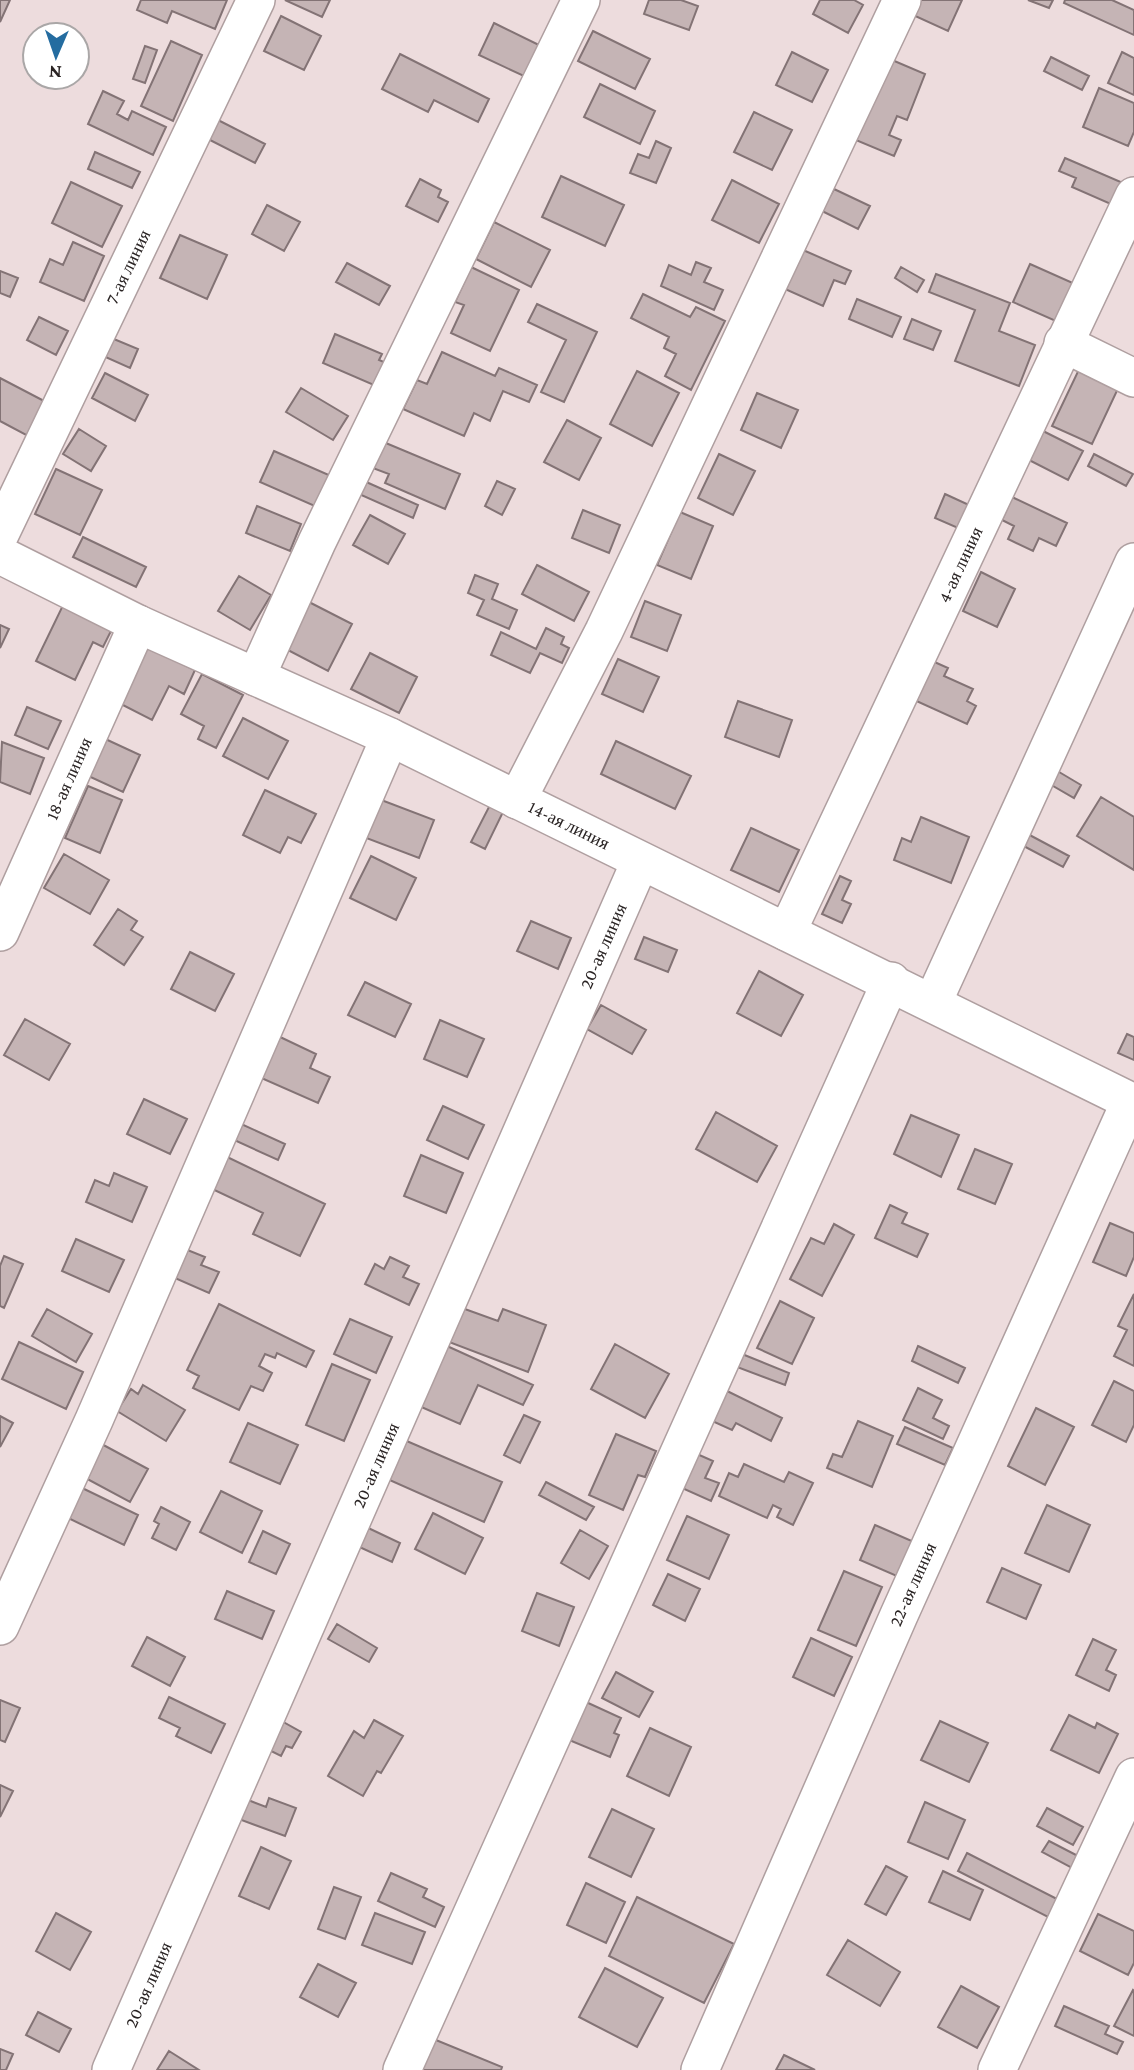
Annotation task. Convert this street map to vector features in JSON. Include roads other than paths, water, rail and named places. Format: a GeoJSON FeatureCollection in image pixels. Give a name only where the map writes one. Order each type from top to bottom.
{"type":"FeatureCollection","features":[{"type":"Feature","properties":{"kind":"street","name":"7-ая линия"},"geometry":{"type":"LineString","coordinates":[[0,534],[256,0]]}},
{"type":"Feature","properties":{"kind":"street"},"geometry":{"type":"LineString","coordinates":[[256,677],[317,542],[580,0]]}},
{"type":"Feature","properties":{"kind":"street"},"geometry":{"type":"LineString","coordinates":[[516,800],[604,631],[902,0]]}},
{"type":"Feature","properties":{"kind":"street","name":"4-ая линия"},"geometry":{"type":"LineString","coordinates":[[787,932],[1134,196]]}},
{"type":"Feature","properties":{"kind":"street"},"geometry":{"type":"LineString","coordinates":[[1063,343],[1134,378]]}},
{"type":"Feature","properties":{"kind":"street","name":"14-ая линия"},"geometry":{"type":"LineString","coordinates":[[0,555],[138,624],[390,737],[640,862],[891,981],[1132,1102]]}},
{"type":"Feature","properties":{"kind":"street"},"geometry":{"type":"LineString","coordinates":[[933,1002],[1134,562]]}},
{"type":"Feature","properties":{"kind":"street","name":"18-ая линия"},"geometry":{"type":"LineString","coordinates":[[0,932],[138,624]]}},
{"type":"Feature","properties":{"kind":"street"},"geometry":{"type":"LineString","coordinates":[[0,1626],[94,1420],[390,737]]}},
{"type":"Feature","properties":{"kind":"street","name":"20-ая линия"},"geometry":{"type":"LineString","coordinates":[[111,2070],[640,862]]}},
{"type":"Feature","properties":{"kind":"street"},"geometry":{"type":"LineString","coordinates":[[402,2070],[891,981]]}},
{"type":"Feature","properties":{"kind":"street","name":"22-ая линия"},"geometry":{"type":"LineString","coordinates":[[700,2070],[899,1615],[1132,1102]]}},
{"type":"Feature","properties":{"kind":"street"},"geometry":{"type":"LineString","coordinates":[[997,2070],[1134,1777]]}}]}
